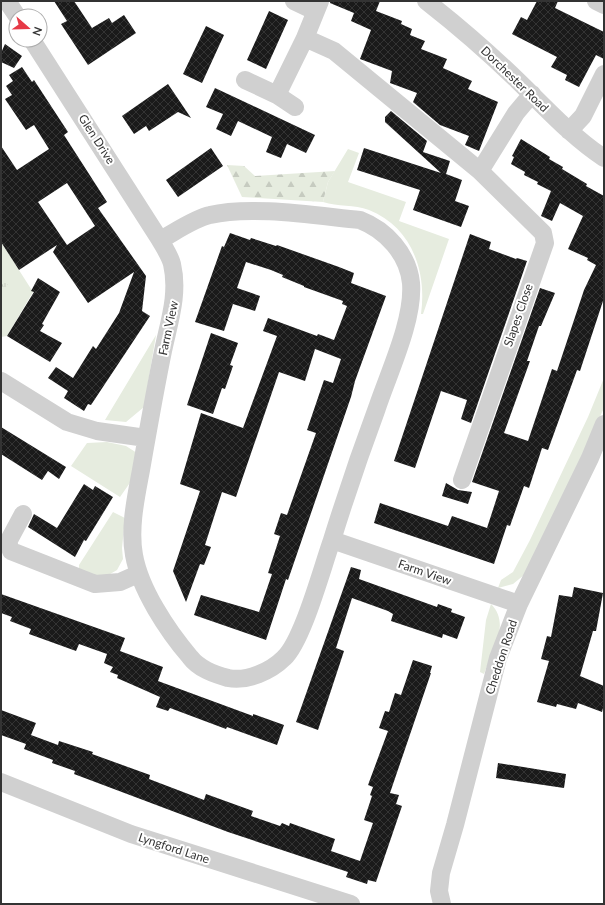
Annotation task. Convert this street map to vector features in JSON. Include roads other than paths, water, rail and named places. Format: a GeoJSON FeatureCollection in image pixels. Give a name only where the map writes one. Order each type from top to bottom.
{"type":"FeatureCollection","features":[{"type":"Feature","properties":{"kind":"street"},"geometry":{"type":"LineString","coordinates":[[277,95],[305,38],[318,6],[294,1]]}},
{"type":"Feature","properties":{"kind":"street","name":"Dorchester Road"},"geometry":{"type":"LineString","coordinates":[[426,1],[489,53],[569,131],[604,158]]}},
{"type":"Feature","properties":{"kind":"street"},"geometry":{"type":"LineString","coordinates":[[596,1],[604,5]]}},
{"type":"Feature","properties":{"kind":"street","name":"Slapes Close"},"geometry":{"type":"LineString","coordinates":[[305,38],[334,51],[480,171],[542,233],[545,243],[462,480]]}},
{"type":"Feature","properties":{"kind":"street","name":"Glen Drive"},"geometry":{"type":"LineString","coordinates":[[37,48],[160,240]]}},
{"type":"Feature","properties":{"kind":"street"},"geometry":{"type":"LineString","coordinates":[[569,131],[583,116],[604,74]]}},
{"type":"Feature","properties":{"kind":"street"},"geometry":{"type":"LineString","coordinates":[[245,80],[277,95],[295,107]]}},
{"type":"Feature","properties":{"kind":"street"},"geometry":{"type":"LineString","coordinates":[[480,171],[516,113],[532,94]]}},
{"type":"Feature","properties":{"kind":"street","name":"Farm View"},"geometry":{"type":"LineString","coordinates":[[260,211],[360,220],[381,230],[401,254],[407,266],[411,281],[409,312],[399,345],[301,628],[285,658],[266,671],[246,678],[234,679],[221,676],[195,664],[146,594],[138,574],[133,553],[133,530],[146,438],[175,297],[172,262],[160,240],[209,215],[230,212],[260,211]]}},
{"type":"Feature","properties":{"kind":"street"},"geometry":{"type":"LineString","coordinates":[[1,381],[67,422],[97,431],[146,438]]}},
{"type":"Feature","properties":{"kind":"street","name":"Cheddon Road"},"geometry":{"type":"LineString","coordinates":[[442,904],[439,891],[441,873],[455,825],[498,658],[519,604],[590,458],[604,424]]}},
{"type":"Feature","properties":{"kind":"street"},"geometry":{"type":"LineString","coordinates":[[23,514],[8,542],[6,555],[95,584],[120,582],[138,574]]}},
{"type":"Feature","properties":{"kind":"street","name":"Farm View"},"geometry":{"type":"LineString","coordinates":[[332,540],[519,604]]}},
{"type":"Feature","properties":{"kind":"street","name":"Lyngford Lane"},"geometry":{"type":"LineString","coordinates":[[1,782],[132,834],[351,904]]}}]}
